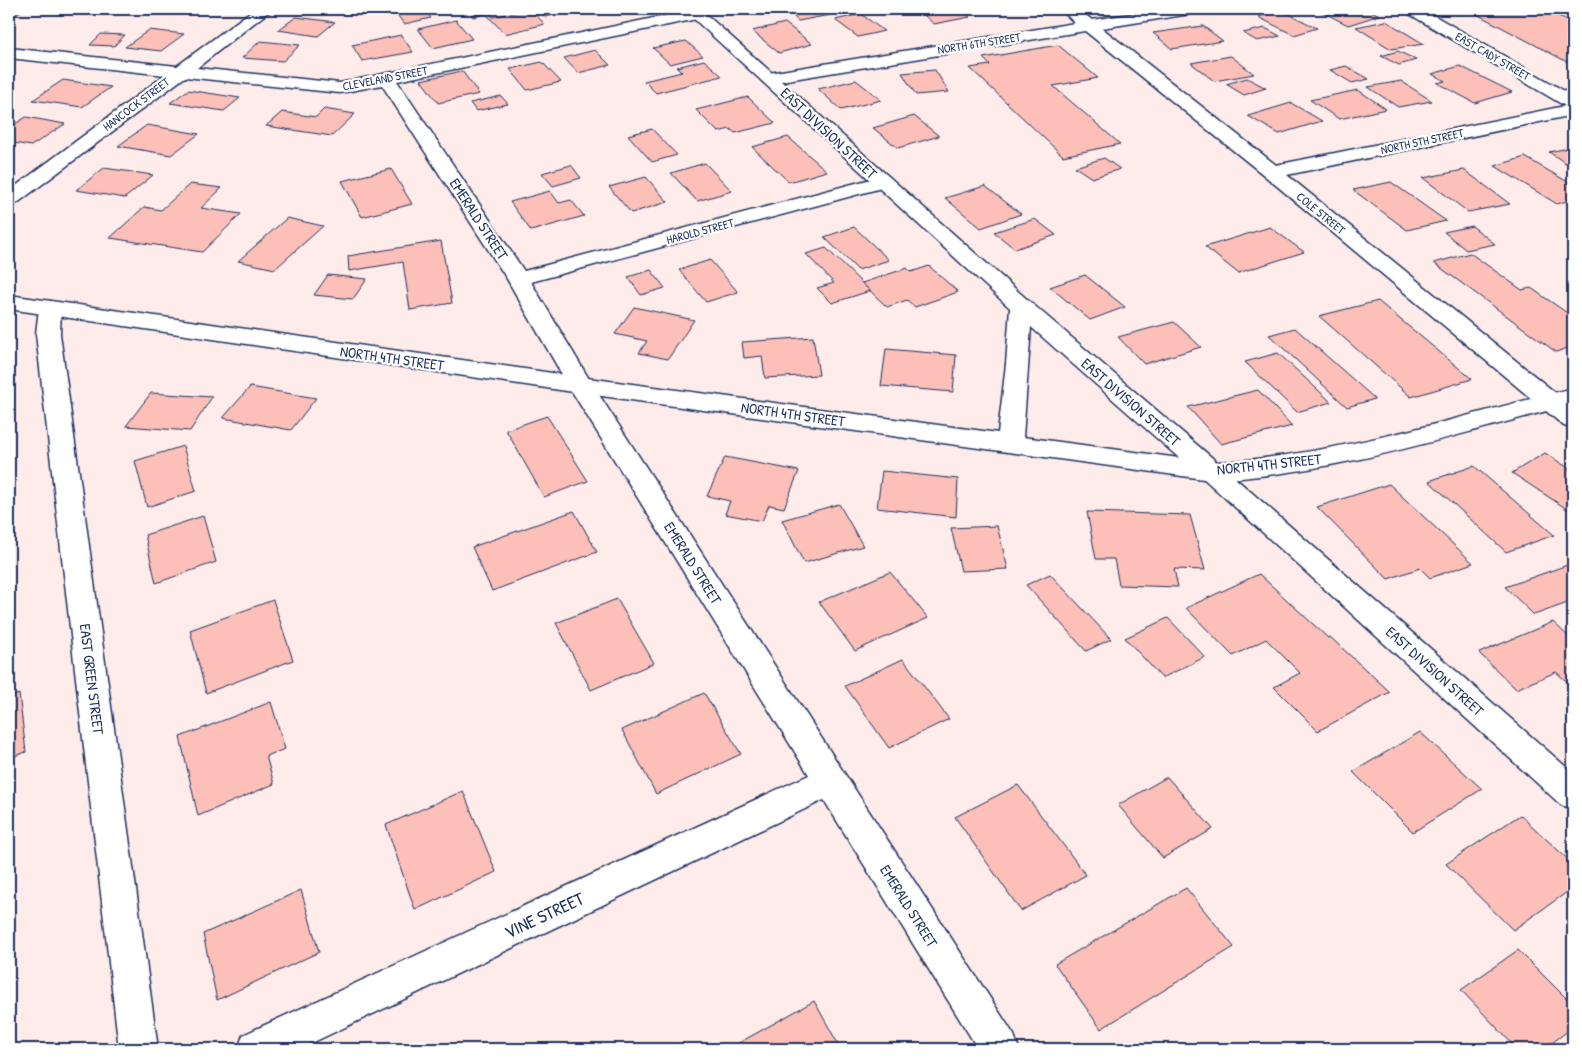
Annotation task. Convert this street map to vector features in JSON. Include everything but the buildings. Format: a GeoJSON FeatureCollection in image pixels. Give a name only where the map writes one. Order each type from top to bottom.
{"type":"FeatureCollection","features":[{"type":"Feature","properties":{"kind":"street"},"geometry":{"type":"LineString","coordinates":[[9,12],[14,9]]}},
{"type":"Feature","properties":{"kind":"street","name":"HANCOCK STREET"},"geometry":{"type":"LineString","coordinates":[[9,200],[264,9]]}},
{"type":"Feature","properties":{"kind":"street","name":"COLE STREET"},"geometry":{"type":"LineString","coordinates":[[1068,9],[1272,172],[1562,399],[1573,420]]}},
{"type":"Feature","properties":{"kind":"street","name":"NORTH 6TH STREET"},"geometry":{"type":"LineString","coordinates":[[769,78],[1190,9]]}},
{"type":"Feature","properties":{"kind":"street","name":"EAST CADY STREET"},"geometry":{"type":"LineString","coordinates":[[1412,9],[1573,103]]}},
{"type":"Feature","properties":{"kind":"street","name":"CLEVELAND STREET"},"geometry":{"type":"LineString","coordinates":[[9,53],[340,88],[694,11]]}},
{"type":"Feature","properties":{"kind":"street","name":"EAST DIVISION STREET"},"geometry":{"type":"LineString","coordinates":[[694,11],[1021,306],[1211,471],[1573,794]]}},
{"type":"Feature","properties":{"kind":"street","name":"EMERALD STREET"},"geometry":{"type":"LineString","coordinates":[[386,78],[518,279],[580,385],[1000,1049]]}},
{"type":"Feature","properties":{"kind":"street","name":"NORTH 5TH STREET"},"geometry":{"type":"LineString","coordinates":[[1272,172],[1573,110]]}},
{"type":"Feature","properties":{"kind":"street","name":"HAROLD STREET"},"geometry":{"type":"LineString","coordinates":[[518,279],[882,182]]}},
{"type":"Feature","properties":{"kind":"street","name":"NORTH 4TH STREET"},"geometry":{"type":"LineString","coordinates":[[9,302],[580,385],[1211,471],[1255,469],[1323,459],[1562,399]]}},
{"type":"Feature","properties":{"kind":"street"},"geometry":{"type":"LineString","coordinates":[[1009,444],[1018,364],[1021,306]]}},
{"type":"Feature","properties":{"kind":"street","name":"EAST GREEN STREET"},"geometry":{"type":"LineString","coordinates":[[50,308],[48,334],[139,1049]]}},
{"type":"Feature","properties":{"kind":"street","name":"VINE STREET"},"geometry":{"type":"LineString","coordinates":[[257,1049],[831,781]]}}]}
